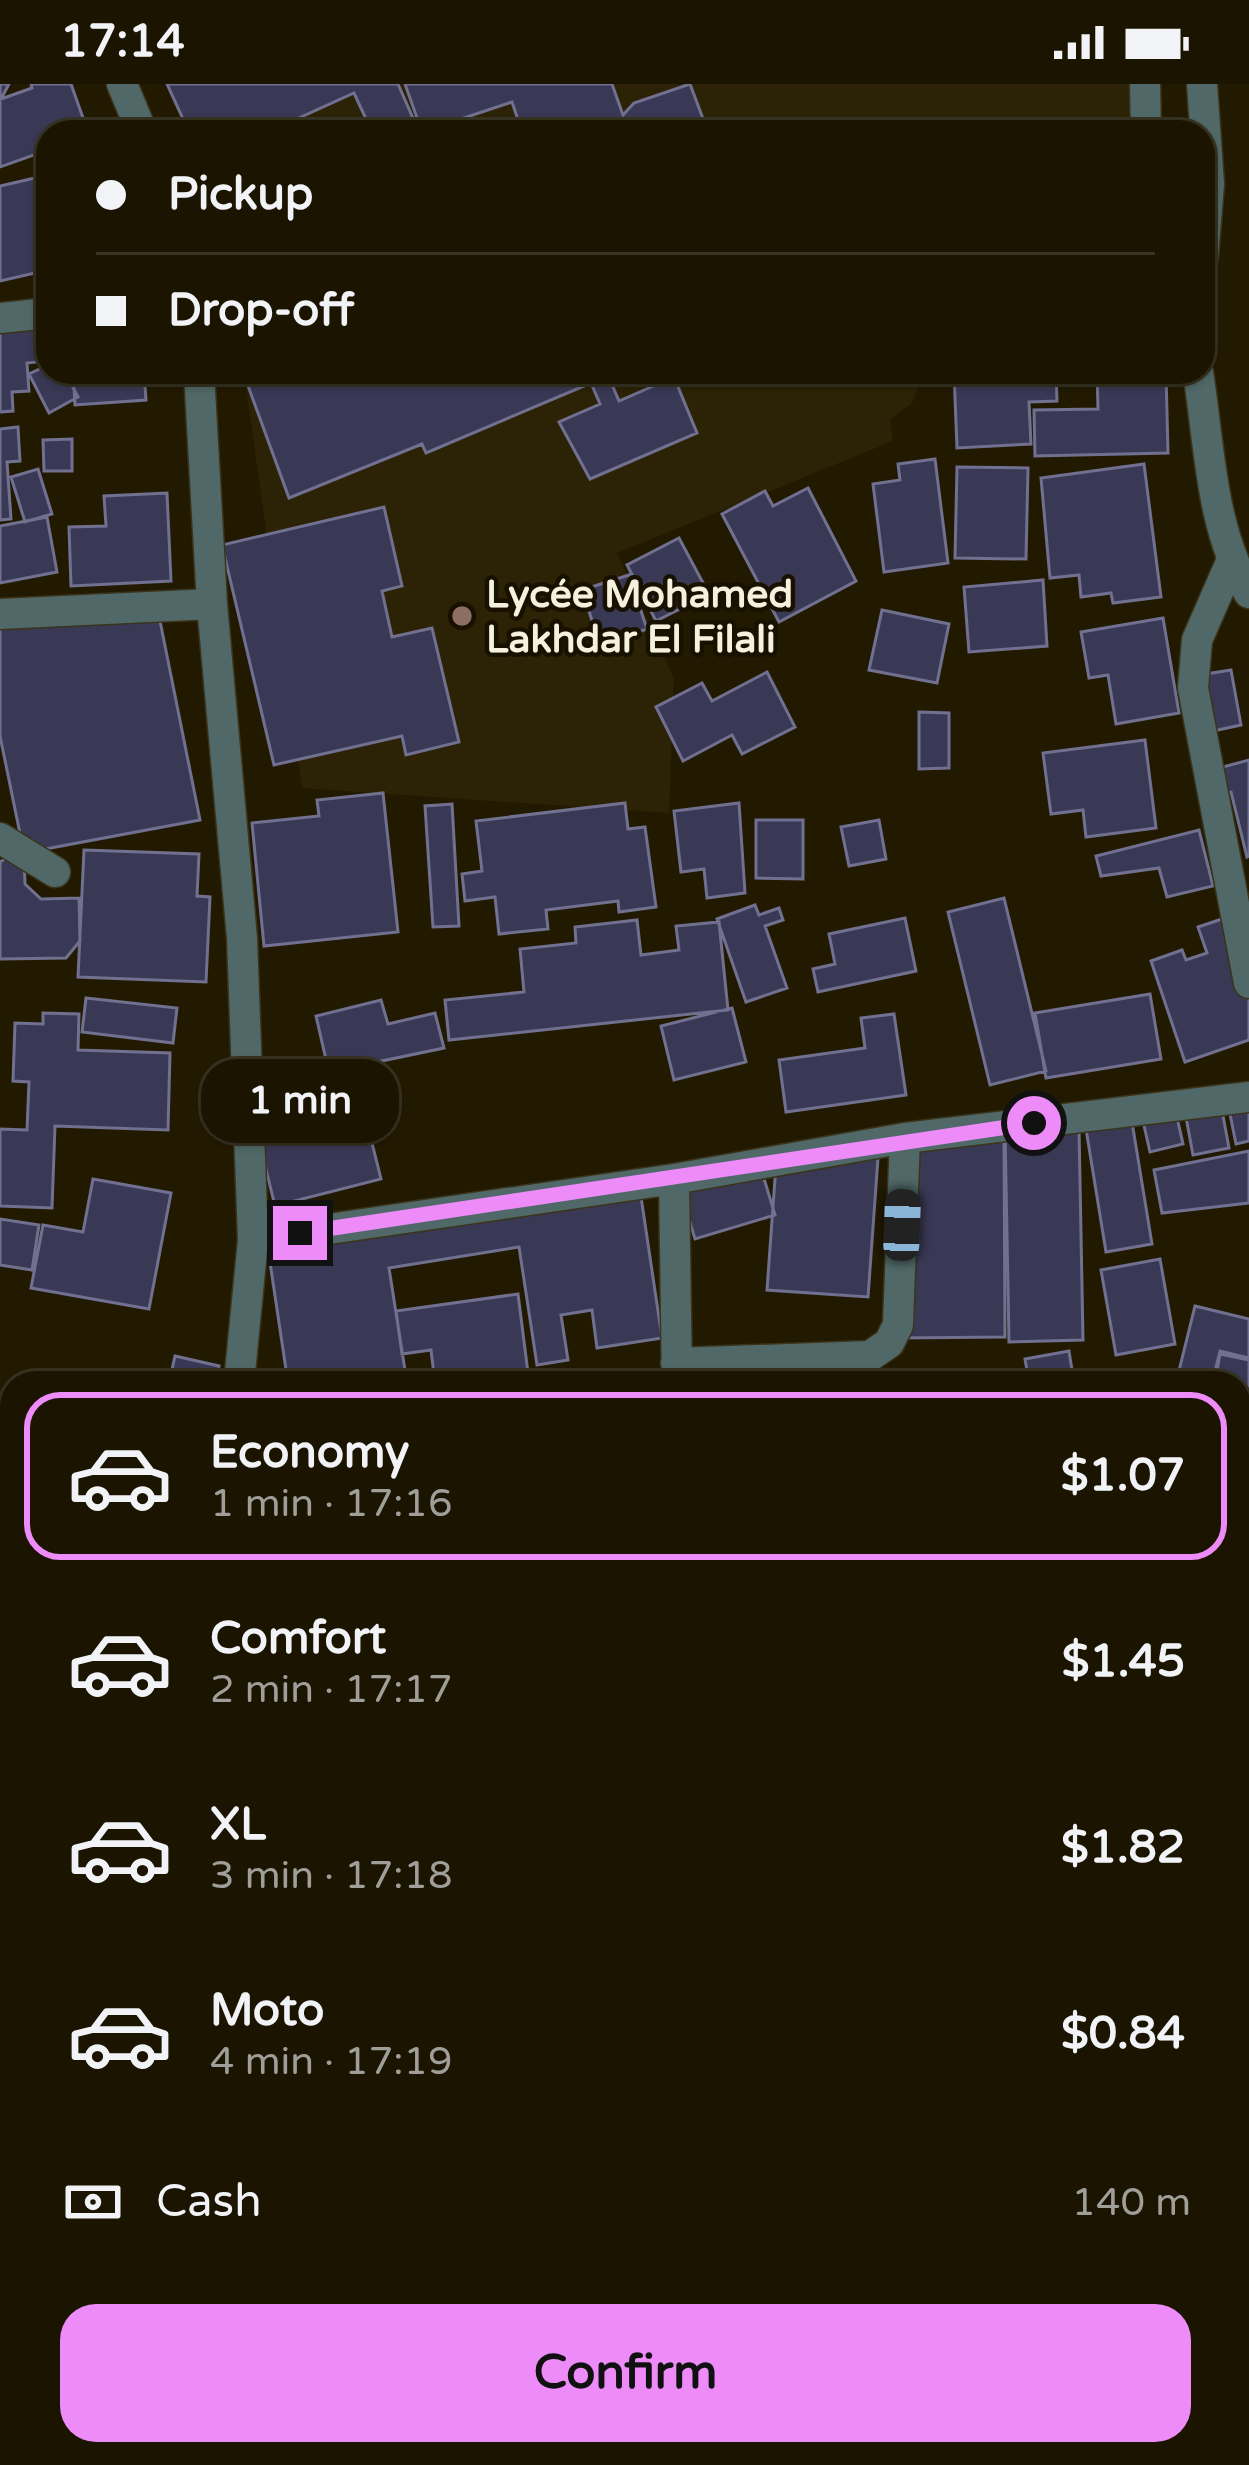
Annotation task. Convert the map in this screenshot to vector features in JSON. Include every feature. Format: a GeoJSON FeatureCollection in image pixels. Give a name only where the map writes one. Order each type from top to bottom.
{"type":"FeatureCollection","features":[{"type":"Feature","properties":{"kind":"street"},"geometry":{"type":"LineString","coordinates":[[122,84],[137,120]]}},
{"type":"Feature","properties":{"kind":"street"},"geometry":{"type":"LineString","coordinates":[[1145,84],[1146,120]]}},
{"type":"Feature","properties":{"kind":"street"},"geometry":{"type":"LineString","coordinates":[[1202,84],[1205,120]]}},
{"type":"Feature","properties":{"kind":"street"},"geometry":{"type":"LineString","coordinates":[[0,317],[36,314]]}},
{"type":"Feature","properties":{"kind":"street"},"geometry":{"type":"LineString","coordinates":[[200,384],[212,604],[242,938],[253,1240],[240,1371]]}},
{"type":"Feature","properties":{"kind":"street"},"geometry":{"type":"LineString","coordinates":[[1199,384],[1213,494],[1231,562],[1249,593]]}},
{"type":"Feature","properties":{"kind":"street"},"geometry":{"type":"LineString","coordinates":[[1231,562],[1197,640],[1193,688],[1249,983]]}},
{"type":"Feature","properties":{"kind":"street"},"geometry":{"type":"LineString","coordinates":[[0,614],[212,604]]}},
{"type":"Feature","properties":{"kind":"street"},"geometry":{"type":"LineString","coordinates":[[0,838],[55,872]]}},
{"type":"Feature","properties":{"kind":"street"},"geometry":{"type":"LineString","coordinates":[[253,1240],[674,1179],[905,1138],[1249,1097]]}},
{"type":"Feature","properties":{"kind":"street"},"geometry":{"type":"LineString","coordinates":[[700,1371],[870,1356],[883,1349],[898,1325],[905,1138]]}},
{"type":"Feature","properties":{"kind":"street"},"geometry":{"type":"LineString","coordinates":[[674,1179],[677,1371]]}},
{"type":"Feature","properties":{"kind":"shaded area"},"geometry":{"type":"Polygon","coordinates":[[[188,84],[1158,84],[1157,120],[196,120],[188,84]]]}},
{"type":"Feature","properties":{"kind":"shaded area","name":"Lycée Mohamed Lakhdar El Filali"},"geometry":{"type":"Polygon","coordinates":[[[246,384],[919,384],[912,403],[890,419],[893,441],[617,553],[674,679],[669,813],[302,788],[246,384]]]}},
{"type":"Feature","properties":{"kind":"building"},"geometry":{"type":"Polygon","coordinates":[[[0,84],[9,84],[1,99],[32,88],[31,84],[71,84],[84,120],[36,120],[36,154],[0,167],[0,84]]]}},
{"type":"Feature","properties":{"kind":"building"},"geometry":{"type":"Polygon","coordinates":[[[167,84],[398,84],[414,120],[366,120],[354,93],[294,120],[184,120],[167,84]]]}},
{"type":"Feature","properties":{"kind":"building"},"geometry":{"type":"Polygon","coordinates":[[[405,84],[612,84],[623,115],[634,103],[690,84],[704,120],[518,120],[512,102],[458,120],[418,120],[405,84]]]}},
{"type":"Feature","properties":{"kind":"building"},"geometry":{"type":"Polygon","coordinates":[[[36,178],[36,273],[0,281],[0,186],[36,178]]]}},
{"type":"Feature","properties":{"kind":"building"},"geometry":{"type":"Polygon","coordinates":[[[36,313],[36,362],[27,363],[29,391],[12,392],[13,411],[0,412],[0,315],[36,313]]]}},
{"type":"Feature","properties":{"kind":"building"},"geometry":{"type":"Polygon","coordinates":[[[36,371],[36,384],[71,384],[78,397],[49,413],[29,374],[36,371]]]}},
{"type":"Feature","properties":{"kind":"building"},"geometry":{"type":"Polygon","coordinates":[[[74,384],[145,384],[146,400],[75,405],[74,384]]]}},
{"type":"Feature","properties":{"kind":"building"},"geometry":{"type":"Polygon","coordinates":[[[247,384],[589,384],[426,453],[422,444],[289,498],[247,384]]]}},
{"type":"Feature","properties":{"kind":"building"},"geometry":{"type":"Polygon","coordinates":[[[591,384],[612,384],[619,401],[658,384],[677,384],[697,433],[590,479],[559,422],[600,404],[591,384]]]}},
{"type":"Feature","properties":{"kind":"building"},"geometry":{"type":"Polygon","coordinates":[[[954,384],[1056,384],[1057,401],[1029,402],[1031,444],[957,448],[954,384]]]}},
{"type":"Feature","properties":{"kind":"building"},"geometry":{"type":"Polygon","coordinates":[[[1097,384],[1166,384],[1168,453],[1035,456],[1034,410],[1098,409],[1097,384]]]}},
{"type":"Feature","properties":{"kind":"building"},"geometry":{"type":"Polygon","coordinates":[[[18,427],[20,461],[7,462],[11,519],[0,520],[0,429],[18,427]]]}},
{"type":"Feature","properties":{"kind":"building"},"geometry":{"type":"Polygon","coordinates":[[[72,439],[72,471],[44,471],[43,440],[72,439]]]}},
{"type":"Feature","properties":{"kind":"building"},"geometry":{"type":"Polygon","coordinates":[[[935,459],[948,563],[884,572],[873,484],[900,480],[898,464],[935,459]]]}},
{"type":"Feature","properties":{"kind":"building"},"geometry":{"type":"Polygon","coordinates":[[[1144,464],[1161,597],[1113,603],[1111,593],[1081,597],[1079,575],[1050,578],[1041,478],[1144,464]]]}},
{"type":"Feature","properties":{"kind":"building"},"geometry":{"type":"Polygon","coordinates":[[[957,467],[1028,468],[1026,559],[955,558],[957,467]]]}},
{"type":"Feature","properties":{"kind":"building"},"geometry":{"type":"Polygon","coordinates":[[[38,469],[52,514],[25,522],[11,477],[38,469]]]}},
{"type":"Feature","properties":{"kind":"building"},"geometry":{"type":"Polygon","coordinates":[[[808,488],[856,581],[779,622],[722,514],[765,491],[773,506],[808,488]]]}},
{"type":"Feature","properties":{"kind":"building"},"geometry":{"type":"Polygon","coordinates":[[[167,493],[171,581],[71,586],[69,527],[106,526],[104,496],[167,493]]]}},
{"type":"Feature","properties":{"kind":"building"},"geometry":{"type":"Polygon","coordinates":[[[384,507],[402,586],[382,591],[392,637],[432,628],[459,742],[406,755],[402,736],[274,765],[222,545],[384,507]]]}},
{"type":"Feature","properties":{"kind":"building"},"geometry":{"type":"Polygon","coordinates":[[[47,517],[57,572],[0,583],[0,526],[47,517]]]}},
{"type":"Feature","properties":{"kind":"building"},"geometry":{"type":"Polygon","coordinates":[[[679,538],[709,594],[656,621],[627,565],[679,538]]]}},
{"type":"Feature","properties":{"kind":"building"},"geometry":{"type":"Polygon","coordinates":[[[629,575],[647,629],[600,645],[582,590],[629,575]]]}},
{"type":"Feature","properties":{"kind":"building"},"geometry":{"type":"Polygon","coordinates":[[[1043,580],[1047,646],[969,652],[964,587],[1043,580]]]}},
{"type":"Feature","properties":{"kind":"building"},"geometry":{"type":"Polygon","coordinates":[[[156,601],[200,820],[24,853],[0,736],[0,625],[156,601]]]}},
{"type":"Feature","properties":{"kind":"building"},"geometry":{"type":"Polygon","coordinates":[[[882,610],[949,624],[937,683],[869,670],[882,610]]]}},
{"type":"Feature","properties":{"kind":"building"},"geometry":{"type":"Polygon","coordinates":[[[1163,618],[1179,713],[1116,724],[1108,675],[1089,678],[1081,632],[1163,618]]]}},
{"type":"Feature","properties":{"kind":"building"},"geometry":{"type":"Polygon","coordinates":[[[1231,670],[1241,725],[1204,733],[1193,676],[1231,670]]]}},
{"type":"Feature","properties":{"kind":"building"},"geometry":{"type":"Polygon","coordinates":[[[767,672],[795,727],[742,754],[732,735],[683,761],[656,707],[702,683],[712,701],[767,672]]]}},
{"type":"Feature","properties":{"kind":"building"},"geometry":{"type":"Polygon","coordinates":[[[919,712],[949,713],[949,768],[919,769],[919,712]]]}},
{"type":"Feature","properties":{"kind":"building"},"geometry":{"type":"Polygon","coordinates":[[[1145,740],[1156,828],[1086,837],[1083,810],[1051,814],[1043,753],[1145,740]]]}},
{"type":"Feature","properties":{"kind":"building"},"geometry":{"type":"Polygon","coordinates":[[[1249,760],[1247,857],[1231,792],[1210,798],[1204,772],[1249,760]]]}},
{"type":"Feature","properties":{"kind":"building"},"geometry":{"type":"Polygon","coordinates":[[[383,793],[398,932],[264,946],[252,823],[319,816],[317,800],[383,793]]]}},
{"type":"Feature","properties":{"kind":"building"},"geometry":{"type":"Polygon","coordinates":[[[625,803],[628,829],[645,827],[656,907],[619,912],[618,901],[546,910],[548,929],[499,934],[495,897],[465,901],[462,874],[482,871],[476,821],[625,803]]]}},
{"type":"Feature","properties":{"kind":"building"},"geometry":{"type":"Polygon","coordinates":[[[739,803],[745,893],[707,898],[704,869],[681,872],[674,811],[739,803]]]}},
{"type":"Feature","properties":{"kind":"building"},"geometry":{"type":"Polygon","coordinates":[[[452,804],[459,926],[433,927],[425,806],[452,804]]]}},
{"type":"Feature","properties":{"kind":"building"},"geometry":{"type":"Polygon","coordinates":[[[756,820],[803,820],[803,879],[756,878],[756,820]]]}},
{"type":"Feature","properties":{"kind":"building"},"geometry":{"type":"Polygon","coordinates":[[[879,820],[886,859],[849,866],[841,827],[879,820]]]}},
{"type":"Feature","properties":{"kind":"building"},"geometry":{"type":"Polygon","coordinates":[[[1199,830],[1213,886],[1167,897],[1159,868],[1101,876],[1096,856],[1199,830]]]}},
{"type":"Feature","properties":{"kind":"building"},"geometry":{"type":"Polygon","coordinates":[[[84,850],[199,854],[197,896],[210,897],[206,982],[78,977],[84,850]]]}},
{"type":"Feature","properties":{"kind":"building"},"geometry":{"type":"Polygon","coordinates":[[[17,851],[24,857],[25,884],[41,899],[79,898],[80,941],[66,958],[0,959],[0,862],[17,851]]]}},
{"type":"Feature","properties":{"kind":"building"},"geometry":{"type":"Polygon","coordinates":[[[1004,898],[1046,1071],[990,1085],[948,912],[1004,898]]]}},
{"type":"Feature","properties":{"kind":"building"},"geometry":{"type":"Polygon","coordinates":[[[755,905],[759,915],[779,908],[783,920],[765,926],[787,988],[746,1002],[717,919],[755,905]]]}},
{"type":"Feature","properties":{"kind":"building"},"geometry":{"type":"Polygon","coordinates":[[[905,918],[916,971],[818,992],[813,969],[835,964],[829,934],[905,918]]]}},
{"type":"Feature","properties":{"kind":"building"},"geometry":{"type":"Polygon","coordinates":[[[1222,919],[1249,998],[1249,1040],[1185,1062],[1151,961],[1182,950],[1186,960],[1207,953],[1198,927],[1222,919]]]}},
{"type":"Feature","properties":{"kind":"building"},"geometry":{"type":"Polygon","coordinates":[[[637,920],[641,955],[679,950],[676,926],[719,922],[728,1010],[449,1040],[445,1000],[524,992],[520,949],[576,943],[575,927],[637,920]]]}},
{"type":"Feature","properties":{"kind":"building"},"geometry":{"type":"Polygon","coordinates":[[[1150,994],[1161,1059],[1046,1078],[1035,1013],[1150,994]]]}},
{"type":"Feature","properties":{"kind":"building"},"geometry":{"type":"Polygon","coordinates":[[[86,998],[177,1008],[173,1043],[82,1032],[86,998]]]}},
{"type":"Feature","properties":{"kind":"building"},"geometry":{"type":"Polygon","coordinates":[[[381,1000],[388,1024],[435,1013],[444,1048],[353,1067],[381,1179],[275,1206],[256,1129],[283,1123],[279,1105],[301,1100],[294,1072],[327,1064],[316,1016],[381,1000]]]}},
{"type":"Feature","properties":{"kind":"building"},"geometry":{"type":"Polygon","coordinates":[[[732,1008],[746,1062],[674,1080],[661,1026],[732,1008]]]}},
{"type":"Feature","properties":{"kind":"building"},"geometry":{"type":"Polygon","coordinates":[[[43,1013],[79,1014],[78,1050],[170,1053],[168,1130],[55,1126],[52,1208],[0,1206],[0,1129],[27,1130],[29,1082],[13,1081],[15,1023],[43,1024],[43,1013]]]}},
{"type":"Feature","properties":{"kind":"building"},"geometry":{"type":"Polygon","coordinates":[[[894,1014],[906,1095],[786,1112],[779,1060],[865,1048],[861,1018],[894,1014]]]}},
{"type":"Feature","properties":{"kind":"building"},"geometry":{"type":"Polygon","coordinates":[[[1221,1105],[1229,1148],[1193,1155],[1185,1112],[1221,1105]]]}},
{"type":"Feature","properties":{"kind":"building"},"geometry":{"type":"Polygon","coordinates":[[[1249,1105],[1249,1141],[1236,1144],[1229,1109],[1249,1105]]]}},
{"type":"Feature","properties":{"kind":"building"},"geometry":{"type":"Polygon","coordinates":[[[1176,1113],[1183,1144],[1150,1152],[1143,1121],[1176,1113]]]}},
{"type":"Feature","properties":{"kind":"building"},"geometry":{"type":"Polygon","coordinates":[[[1131,1116],[1152,1244],[1106,1252],[1085,1123],[1131,1116]]]}},
{"type":"Feature","properties":{"kind":"building"},"geometry":{"type":"Polygon","coordinates":[[[1079,1128],[1083,1340],[1009,1342],[1005,1129],[1079,1128]]]}},
{"type":"Feature","properties":{"kind":"building"},"geometry":{"type":"Polygon","coordinates":[[[1004,1136],[1005,1337],[900,1338],[899,1138],[1004,1136]]]}},
{"type":"Feature","properties":{"kind":"building"},"geometry":{"type":"Polygon","coordinates":[[[777,1151],[878,1158],[868,1297],[767,1290],[777,1151]]]}},
{"type":"Feature","properties":{"kind":"building"},"geometry":{"type":"Polygon","coordinates":[[[1249,1151],[1249,1203],[1162,1213],[1154,1170],[1249,1151]]]}},
{"type":"Feature","properties":{"kind":"building"},"geometry":{"type":"Polygon","coordinates":[[[760,1165],[775,1215],[695,1239],[680,1189],[760,1165]]]}},
{"type":"Feature","properties":{"kind":"building"},"geometry":{"type":"Polygon","coordinates":[[[93,1179],[171,1193],[149,1309],[31,1288],[43,1225],[83,1232],[93,1179]]]}},
{"type":"Feature","properties":{"kind":"building"},"geometry":{"type":"Polygon","coordinates":[[[640,1190],[662,1338],[597,1348],[592,1310],[561,1315],[568,1360],[537,1365],[519,1247],[389,1268],[405,1371],[286,1371],[268,1249],[640,1190]]]}},
{"type":"Feature","properties":{"kind":"building"},"geometry":{"type":"Polygon","coordinates":[[[0,1219],[39,1225],[32,1270],[0,1265],[0,1219]]]}},
{"type":"Feature","properties":{"kind":"building"},"geometry":{"type":"Polygon","coordinates":[[[1160,1259],[1175,1344],[1116,1355],[1101,1270],[1160,1259]]]}},
{"type":"Feature","properties":{"kind":"building"},"geometry":{"type":"Polygon","coordinates":[[[518,1294],[528,1371],[434,1371],[431,1350],[402,1354],[396,1311],[518,1294]]]}},
{"type":"Feature","properties":{"kind":"building"},"geometry":{"type":"Polygon","coordinates":[[[1195,1306],[1249,1319],[1249,1358],[1220,1351],[1215,1371],[1179,1371],[1195,1306]]]}},
{"type":"Feature","properties":{"kind":"building"},"geometry":{"type":"Polygon","coordinates":[[[1069,1351],[1072,1371],[1027,1371],[1025,1359],[1069,1351]]]}},
{"type":"Feature","properties":{"kind":"building"},"geometry":{"type":"Polygon","coordinates":[[[1220,1354],[1249,1360],[1249,1371],[1217,1371],[1220,1354]]]}},
{"type":"Feature","properties":{"kind":"building"},"geometry":{"type":"Polygon","coordinates":[[[175,1356],[219,1366],[218,1371],[172,1371],[175,1356]]]}},
{"type":"Feature","properties":{"kind":"place","name":"Lycée Mohamed Lakhdar El Filali"},"geometry":{"type":"Point","coordinates":[462,616]}},
{"type":"Feature","properties":{"kind":"route"},"geometry":{"type":"LineString","coordinates":[[300,1233],[674,1179],[905,1138],[1034,1123]]}}]}
